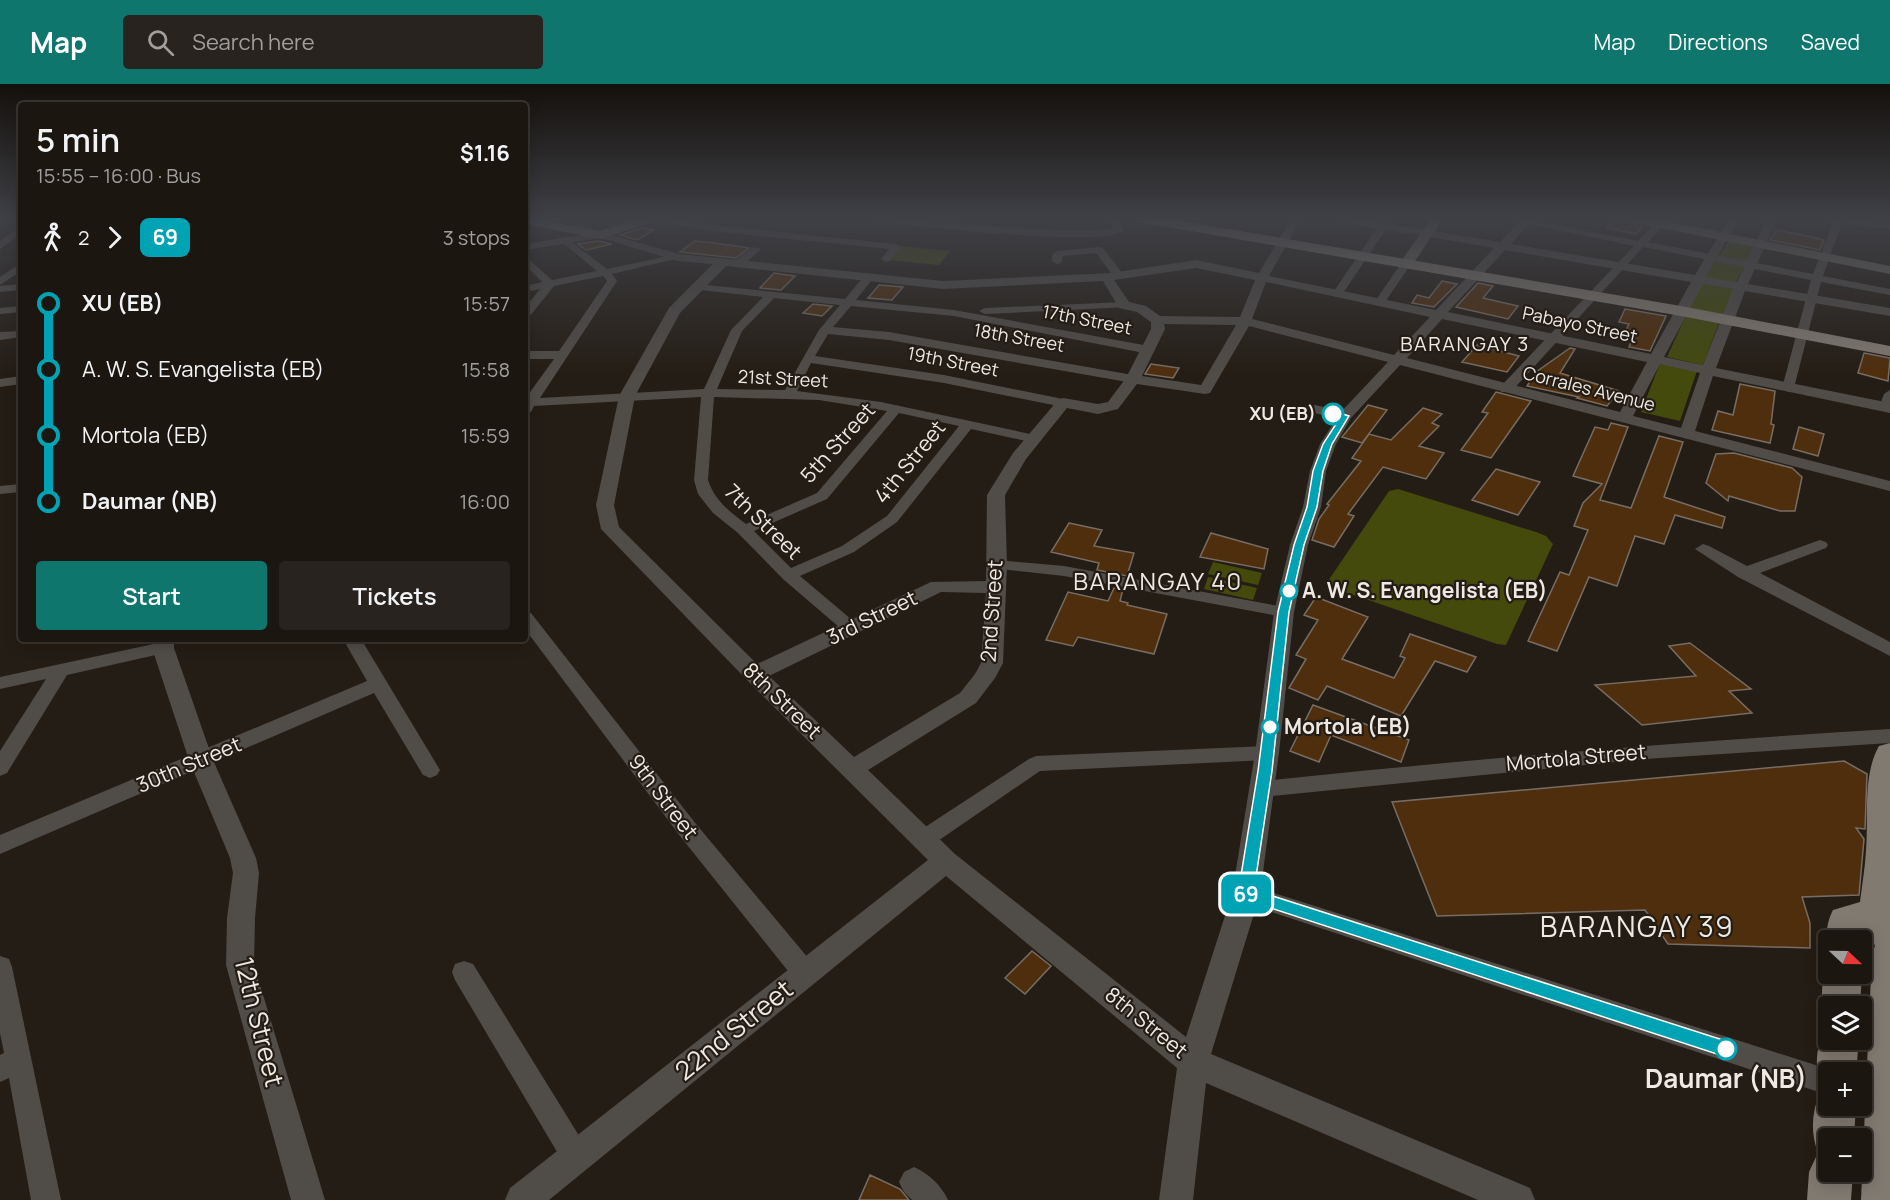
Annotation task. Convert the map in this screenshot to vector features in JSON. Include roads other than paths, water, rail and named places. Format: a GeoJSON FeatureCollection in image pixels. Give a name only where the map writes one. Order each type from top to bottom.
{"type":"FeatureCollection","features":[{"type":"Feature","properties":{"kind":"main road"},"geometry":{"type":"LineString","coordinates":[[1450,271],[1728,319],[1890,351]]}},
{"type":"Feature","properties":{"kind":"main road"},"geometry":{"type":"LineString","coordinates":[[1846,930],[1846,921],[1884,926],[1885,783],[1890,754]]}},
{"type":"Feature","properties":{"kind":"main road"},"geometry":{"type":"LineString","coordinates":[[1883,1200],[1879,1100],[1890,953]]}},
{"type":"Feature","properties":{"kind":"main road"},"geometry":{"type":"LineString","coordinates":[[1829,1200],[1830,1182]]}},
{"type":"Feature","properties":{"kind":"street"},"geometry":{"type":"LineString","coordinates":[[0,282],[14,271]]}},
{"type":"Feature","properties":{"kind":"street"},"geometry":{"type":"LineString","coordinates":[[537,271],[550,284]]}},
{"type":"Feature","properties":{"kind":"street"},"geometry":{"type":"LineString","coordinates":[[528,402],[563,355],[612,281],[604,271]]}},
{"type":"Feature","properties":{"kind":"street"},"geometry":{"type":"LineString","coordinates":[[528,288],[615,271]]}},
{"type":"Feature","properties":{"kind":"street","name":"8th Street"},"geometry":{"type":"LineString","coordinates":[[713,271],[674,311],[627,396],[605,505],[610,529],[754,674],[946,861],[1193,1062],[1518,1200]]}},
{"type":"Feature","properties":{"kind":"street","name":"Pabayo Street"},"geometry":{"type":"LineString","coordinates":[[814,271],[968,286],[1113,277],[1149,271]]}},
{"type":"Feature","properties":{"kind":"street"},"geometry":{"type":"LineString","coordinates":[[1110,271],[1124,305]]}},
{"type":"Feature","properties":{"kind":"street","name":"Pabayo Street"},"geometry":{"type":"LineString","coordinates":[[1227,271],[1788,388],[1888,403]]}},
{"type":"Feature","properties":{"kind":"street"},"geometry":{"type":"LineString","coordinates":[[1245,321],[1266,271]]}},
{"type":"Feature","properties":{"kind":"street"},"geometry":{"type":"LineString","coordinates":[[1337,294],[1354,271]]}},
{"type":"Feature","properties":{"kind":"street"},"geometry":{"type":"LineString","coordinates":[[1380,303],[1401,271]]}},
{"type":"Feature","properties":{"kind":"street"},"geometry":{"type":"LineString","coordinates":[[1176,1200],[1193,1062],[1246,894],[1267,753],[1284,612],[1299,545],[1312,507],[1318,471],[1331,437],[1345,416],[1481,271]]}},
{"type":"Feature","properties":{"kind":"street"},"geometry":{"type":"LineString","coordinates":[[1506,389],[1615,271]]}},
{"type":"Feature","properties":{"kind":"street"},"geometry":{"type":"LineString","coordinates":[[1649,271],[1890,312]]}},
{"type":"Feature","properties":{"kind":"street"},"geometry":{"type":"LineString","coordinates":[[1625,417],[1704,271]]}},
{"type":"Feature","properties":{"kind":"street"},"geometry":{"type":"LineString","coordinates":[[1687,433],[1707,371],[1748,271]]}},
{"type":"Feature","properties":{"kind":"street"},"geometry":{"type":"LineString","coordinates":[[1781,271],[1890,292]]}},
{"type":"Feature","properties":{"kind":"street"},"geometry":{"type":"LineString","coordinates":[[1788,388],[1820,271]]}},
{"type":"Feature","properties":{"kind":"street"},"geometry":{"type":"LineString","coordinates":[[789,394],[825,330],[869,277]]}},
{"type":"Feature","properties":{"kind":"street"},"geometry":{"type":"LineString","coordinates":[[528,311],[550,284]]}},
{"type":"Feature","properties":{"kind":"street"},"geometry":{"type":"LineString","coordinates":[[0,289],[18,287]]}},
{"type":"Feature","properties":{"kind":"street","name":"17th Street"},"geometry":{"type":"LineString","coordinates":[[696,287],[954,313],[1149,350]]}},
{"type":"Feature","properties":{"kind":"street","name":"7th Street"},"geometry":{"type":"LineString","coordinates":[[772,294],[737,330],[708,394],[701,472],[705,494],[718,510],[744,530],[789,575],[852,629]]}},
{"type":"Feature","properties":{"kind":"street"},"geometry":{"type":"LineString","coordinates":[[954,313],[1124,305],[1141,309],[1157,320],[1158,329],[1133,379]]}},
{"type":"Feature","properties":{"kind":"street"},"geometry":{"type":"LineString","coordinates":[[0,311],[18,309]]}},
{"type":"Feature","properties":{"kind":"street","name":"Corrales Avenue"},"geometry":{"type":"LineString","coordinates":[[1157,320],[1245,321],[1890,486]]}},
{"type":"Feature","properties":{"kind":"street","name":"18th Street"},"geometry":{"type":"LineString","coordinates":[[825,330],[889,336],[1205,390],[1245,321]]}},
{"type":"Feature","properties":{"kind":"street"},"geometry":{"type":"LineString","coordinates":[[0,336],[18,334]]}},
{"type":"Feature","properties":{"kind":"street"},"geometry":{"type":"LineString","coordinates":[[528,355],[563,355]]}},
{"type":"Feature","properties":{"kind":"street","name":"19th Street"},"geometry":{"type":"LineString","coordinates":[[807,359],[944,379],[1103,410],[1113,406],[1133,379]]}},
{"type":"Feature","properties":{"kind":"street"},"geometry":{"type":"LineString","coordinates":[[0,383],[18,380]]}},
{"type":"Feature","properties":{"kind":"street","name":"21st Street"},"geometry":{"type":"LineString","coordinates":[[528,405],[627,396],[789,394],[895,410],[1035,439]]}},
{"type":"Feature","properties":{"kind":"street","name":"2nd Street"},"geometry":{"type":"LineString","coordinates":[[852,769],[968,698],[977,689],[992,663],[996,576],[996,495],[1019,457],[1063,404]]}},
{"type":"Feature","properties":{"kind":"street","name":"5th Street"},"geometry":{"type":"LineString","coordinates":[[744,530],[822,496],[895,410]]}},
{"type":"Feature","properties":{"kind":"street"},"geometry":{"type":"LineString","coordinates":[[1315,410],[1345,416]]}},
{"type":"Feature","properties":{"kind":"street","name":"4th Street"},"geometry":{"type":"LineString","coordinates":[[789,575],[848,549],[887,523],[904,506],[967,425]]}},
{"type":"Feature","properties":{"kind":"street"},"geometry":{"type":"LineString","coordinates":[[0,490],[18,488]]}},
{"type":"Feature","properties":{"kind":"street"},"geometry":{"type":"LineString","coordinates":[[1744,573],[1820,545]]}},
{"type":"Feature","properties":{"kind":"street"},"geometry":{"type":"LineString","coordinates":[[1702,549],[1890,650]]}},
{"type":"Feature","properties":{"kind":"street"},"geometry":{"type":"LineString","coordinates":[[996,576],[1064,571],[1284,612]]}},
{"type":"Feature","properties":{"kind":"street","name":"3rd Street"},"geometry":{"type":"LineString","coordinates":[[754,674],[938,586],[996,576]]}},
{"type":"Feature","properties":{"kind":"street","name":"9th Street"},"geometry":{"type":"LineString","coordinates":[[528,621],[688,830],[805,973]]}},
{"type":"Feature","properties":{"kind":"street"},"geometry":{"type":"LineString","coordinates":[[354,642],[430,770]]}},
{"type":"Feature","properties":{"kind":"street"},"geometry":{"type":"LineString","coordinates":[[0,683],[163,644]]}},
{"type":"Feature","properties":{"kind":"street","name":"12th Street"},"geometry":{"type":"LineString","coordinates":[[163,644],[201,760],[243,858],[246,873],[241,918],[240,965],[308,1200]]}},
{"type":"Feature","properties":{"kind":"street"},"geometry":{"type":"LineString","coordinates":[[0,768],[61,670]]}},
{"type":"Feature","properties":{"kind":"street","name":"30th Street"},"geometry":{"type":"LineString","coordinates":[[0,845],[377,684]]}},
{"type":"Feature","properties":{"kind":"street","name":"Mortola Street"},"geometry":{"type":"LineString","coordinates":[[1262,789],[1412,772],[1622,754],[1890,736]]}},
{"type":"Feature","properties":{"kind":"street"},"geometry":{"type":"LineString","coordinates":[[924,839],[1036,764],[1267,753]]}},
{"type":"Feature","properties":{"kind":"street","name":"22nd Street"},"geometry":{"type":"LineString","coordinates":[[522,1200],[946,861]]}},
{"type":"Feature","properties":{"kind":"street"},"geometry":{"type":"LineString","coordinates":[[1246,894],[1818,1079]]}},
{"type":"Feature","properties":{"kind":"street"},"geometry":{"type":"LineString","coordinates":[[0,967],[9,1064],[46,1200]]}},
{"type":"Feature","properties":{"kind":"street"},"geometry":{"type":"LineString","coordinates":[[464,972],[576,1157]]}},
{"type":"Feature","properties":{"kind":"place","name":"XU (EB)"},"geometry":{"type":"Point","coordinates":[1333,414]}},
{"type":"Feature","properties":{"kind":"place","name":"A. W. S. Evangelista (EB)"},"geometry":{"type":"Point","coordinates":[1289,591]}},
{"type":"Feature","properties":{"kind":"place","name":"Mortola (EB)"},"geometry":{"type":"Point","coordinates":[1270,727]}},
{"type":"Feature","properties":{"kind":"place","name":"Daumar (NB)"},"geometry":{"type":"Point","coordinates":[1726,1049]}},
{"type":"Feature","properties":{"kind":"district","name":"BARANGAY 3"},"geometry":{"type":"Point","coordinates":[1465,344]}},
{"type":"Feature","properties":{"kind":"district","name":"BARANGAY 40"},"geometry":{"type":"Point","coordinates":[1158,582]}},
{"type":"Feature","properties":{"kind":"district","name":"BARANGAY 39"},"geometry":{"type":"Point","coordinates":[1637,927]}}]}
